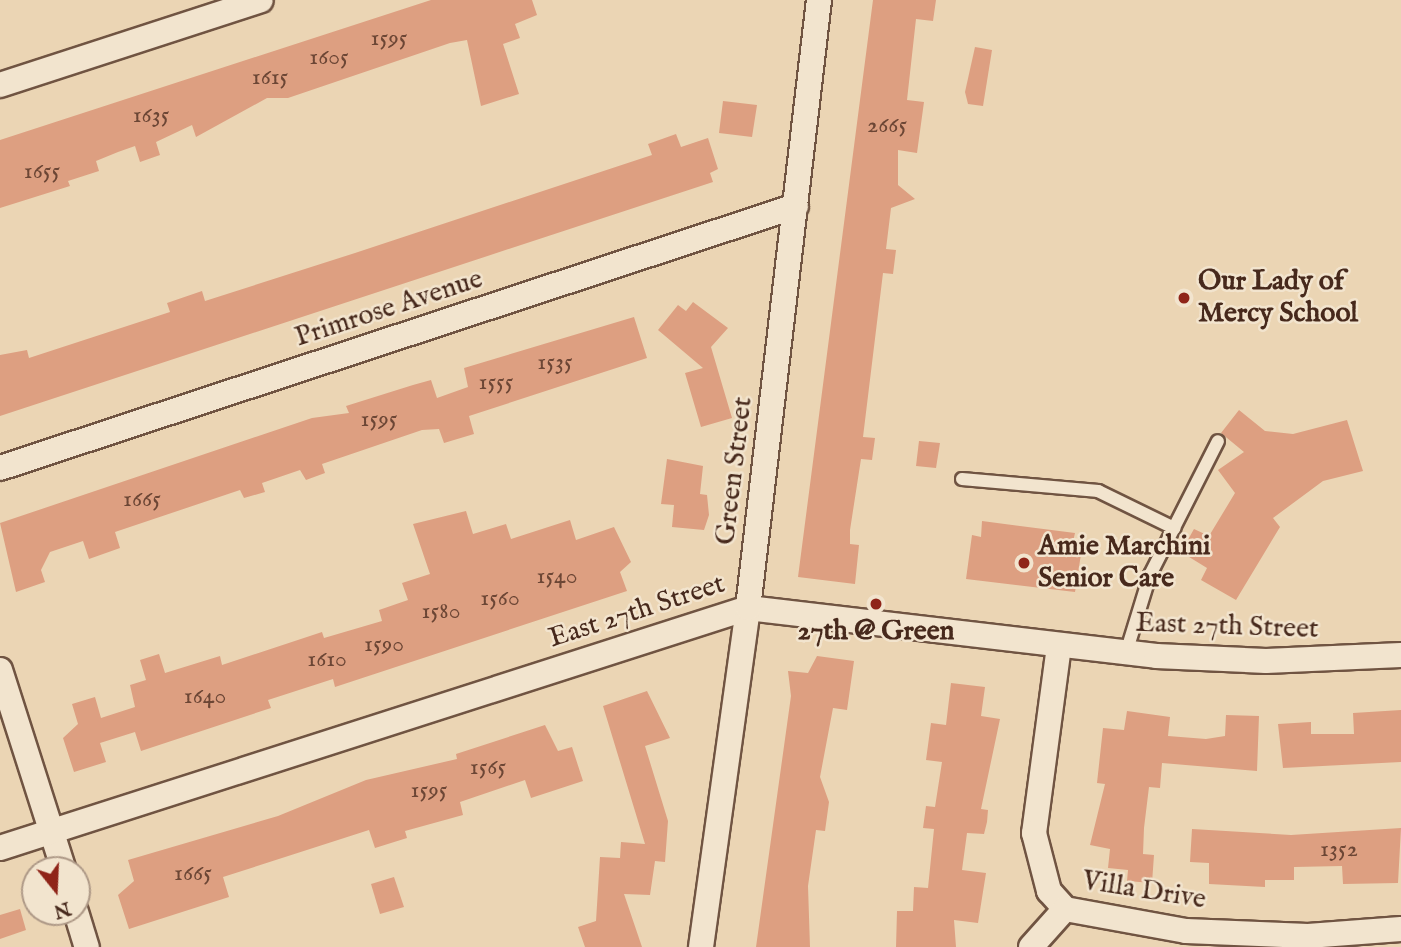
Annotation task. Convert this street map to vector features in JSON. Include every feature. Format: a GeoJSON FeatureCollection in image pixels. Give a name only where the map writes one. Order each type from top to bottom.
{"type":"FeatureCollection","features":[{"type":"Feature","properties":{"kind":"street"},"geometry":{"type":"LineString","coordinates":[[0,85],[261,0]]}},
{"type":"Feature","properties":{"kind":"street","name":"Green Street"},"geometry":{"type":"LineString","coordinates":[[701,947],[748,608],[819,0]]}},
{"type":"Feature","properties":{"kind":"street","name":"Primrose Avenue"},"geometry":{"type":"LineString","coordinates":[[0,468],[796,206]]}},
{"type":"Feature","properties":{"kind":"street","name":"East 27th Street"},"geometry":{"type":"LineString","coordinates":[[0,848],[748,608],[1126,653],[1266,661],[1401,655]]}},
{"type":"Feature","properties":{"kind":"street","name":"Villa Drive"},"geometry":{"type":"LineString","coordinates":[[1059,646],[1034,833],[1049,891],[1065,909],[1186,931],[1308,936],[1401,929]]}},
{"type":"Feature","properties":{"kind":"street"},"geometry":{"type":"LineString","coordinates":[[0,670],[60,856]]}},
{"type":"Feature","properties":{"kind":"street"},"geometry":{"type":"LineString","coordinates":[[1031,947],[1065,909]]}},
{"type":"Feature","properties":{"kind":"street"},"geometry":{"type":"LineString","coordinates":[[80,926],[87,947]]}},
{"type":"Feature","properties":{"kind":"lane"},"geometry":{"type":"LineString","coordinates":[[1126,653],[1150,575],[1218,441]]}},
{"type":"Feature","properties":{"kind":"lane"},"geometry":{"type":"LineString","coordinates":[[962,479],[1098,491],[1174,528]]}},
{"type":"Feature","properties":{"kind":"building"},"geometry":{"type":"Polygon","coordinates":[[[431,0],[532,0],[537,15],[515,24],[520,38],[503,44],[519,94],[481,106],[467,40],[450,43],[288,98],[267,98],[196,137],[192,125],[156,142],[160,155],[140,162],[135,146],[118,152],[96,161],[99,171],[68,181],[70,186],[0,208],[0,140],[431,0]]]}},
{"type":"Feature","properties":{"kind":"building"},"geometry":{"type":"Polygon","coordinates":[[[873,0],[936,0],[933,21],[916,19],[907,100],[924,102],[917,153],[898,150],[898,185],[915,199],[891,208],[886,249],[896,250],[893,274],[883,273],[863,437],[875,438],[872,460],[861,459],[850,530],[850,544],[859,545],[855,584],[798,577],[873,0]]]}},
{"type":"Feature","properties":{"kind":"building"},"geometry":{"type":"Polygon","coordinates":[[[975,47],[992,50],[983,106],[968,104],[965,92],[975,47]]]}},
{"type":"Feature","properties":{"kind":"building"},"geometry":{"type":"Polygon","coordinates":[[[723,101],[757,105],[752,137],[719,133],[723,101]]]}},
{"type":"Feature","properties":{"kind":"building"},"geometry":{"type":"Polygon","coordinates":[[[676,134],[681,147],[708,138],[718,169],[710,173],[713,182],[0,416],[0,355],[27,350],[29,358],[170,312],[167,303],[202,291],[205,301],[355,253],[652,155],[648,144],[676,134]]]}},
{"type":"Feature","properties":{"kind":"building"},"geometry":{"type":"Polygon","coordinates":[[[693,302],[728,328],[711,347],[732,418],[701,427],[685,373],[703,368],[658,330],[678,305],[686,311],[693,302]]]}},
{"type":"Feature","properties":{"kind":"building"},"geometry":{"type":"Polygon","coordinates":[[[634,317],[647,358],[469,416],[474,434],[444,443],[439,429],[422,430],[322,464],[325,473],[306,480],[300,470],[262,483],[265,492],[244,498],[240,490],[115,532],[120,548],[89,559],[83,541],[50,552],[41,570],[45,582],[16,592],[0,523],[312,418],[349,413],[346,406],[413,385],[431,380],[437,398],[468,387],[464,368],[634,317]]]}},
{"type":"Feature","properties":{"kind":"building"},"geometry":{"type":"Polygon","coordinates":[[[1239,410],[1265,431],[1293,434],[1347,420],[1363,471],[1323,481],[1273,518],[1280,527],[1236,600],[1201,580],[1207,568],[1181,552],[1194,529],[1209,536],[1235,493],[1218,470],[1244,452],[1221,433],[1239,410]]]}},
{"type":"Feature","properties":{"kind":"building"},"geometry":{"type":"Polygon","coordinates":[[[919,441],[940,443],[936,468],[916,466],[919,441]]]}},
{"type":"Feature","properties":{"kind":"building"},"geometry":{"type":"Polygon","coordinates":[[[667,459],[703,466],[700,494],[707,495],[709,515],[704,530],[672,527],[674,505],[661,504],[667,459]]]}},
{"type":"Feature","properties":{"kind":"building"},"geometry":{"type":"Polygon","coordinates":[[[466,511],[473,534],[506,524],[511,539],[570,520],[576,540],[614,527],[631,562],[620,572],[627,591],[335,687],[333,679],[268,700],[271,708],[141,751],[135,732],[100,743],[106,762],[74,772],[63,738],[78,724],[72,704],[95,697],[101,718],[135,707],[130,685],[146,680],[140,660],[159,654],[165,673],[220,656],[222,665],[322,632],[324,638],[382,621],[379,610],[408,600],[402,583],[430,574],[413,524],[466,511]]]}},
{"type":"Feature","properties":{"kind":"building","name":"Amie Marchini Senior Care"},"geometry":{"type":"Polygon","coordinates":[[[982,521],[1075,533],[1072,546],[1082,548],[1075,592],[966,579],[972,535],[981,537],[982,521]]]}},
{"type":"Feature","properties":{"kind":"building"},"geometry":{"type":"Polygon","coordinates":[[[817,656],[854,661],[847,710],[833,708],[820,777],[829,802],[825,831],[816,830],[808,886],[810,947],[756,947],[791,696],[788,671],[808,673],[817,656]]]}},
{"type":"Feature","properties":{"kind":"building"},"geometry":{"type":"Polygon","coordinates":[[[951,683],[985,687],[981,716],[1000,719],[981,809],[988,810],[984,834],[967,833],[962,870],[986,873],[978,923],[954,920],[956,947],[896,947],[897,911],[913,911],[914,887],[928,888],[934,829],[923,828],[926,806],[935,807],[942,762],[926,760],[931,723],[946,725],[951,683]]]}},
{"type":"Feature","properties":{"kind":"building"},"geometry":{"type":"Polygon","coordinates":[[[647,691],[670,738],[645,746],[668,821],[665,862],[655,861],[650,895],[624,894],[642,947],[585,947],[578,927],[596,921],[600,857],[620,858],[621,842],[645,844],[603,706],[647,691]]]}},
{"type":"Feature","properties":{"kind":"building"},"geometry":{"type":"Polygon","coordinates":[[[1401,710],[1401,762],[1283,768],[1278,724],[1311,722],[1311,734],[1354,734],[1353,713],[1401,710]]]}},
{"type":"Feature","properties":{"kind":"building"},"geometry":{"type":"Polygon","coordinates":[[[1127,711],[1170,717],[1168,736],[1206,739],[1225,736],[1226,715],[1259,716],[1257,771],[1162,763],[1160,788],[1149,787],[1144,828],[1143,854],[1154,855],[1152,883],[1127,881],[1128,870],[1108,868],[1110,849],[1090,845],[1105,784],[1097,783],[1103,728],[1124,730],[1127,711]]]}},
{"type":"Feature","properties":{"kind":"building"},"geometry":{"type":"Polygon","coordinates":[[[545,725],[558,751],[572,747],[583,781],[531,798],[525,780],[460,802],[463,815],[405,831],[407,838],[375,848],[369,830],[223,877],[229,897],[129,929],[118,895],[134,881],[128,860],[278,816],[366,780],[457,759],[456,754],[545,725]]]}},
{"type":"Feature","properties":{"kind":"building"},"geometry":{"type":"Polygon","coordinates":[[[1401,828],[1398,883],[1343,884],[1342,866],[1294,867],[1294,880],[1265,880],[1265,887],[1209,884],[1209,863],[1190,862],[1192,829],[1291,835],[1401,828]]]}},
{"type":"Feature","properties":{"kind":"building"},"geometry":{"type":"Polygon","coordinates":[[[394,877],[404,907],[380,914],[371,884],[394,877]]]}},
{"type":"Feature","properties":{"kind":"building"},"geometry":{"type":"Polygon","coordinates":[[[20,909],[21,926],[25,926],[26,930],[0,939],[0,915],[20,909]]]}},
{"type":"Feature","properties":{"kind":"place","name":"Our Lady of Mercy School"},"geometry":{"type":"Point","coordinates":[1184,298]}},
{"type":"Feature","properties":{"kind":"place","name":"Amie Marchini Senior Care"},"geometry":{"type":"Point","coordinates":[1024,563]}},
{"type":"Feature","properties":{"kind":"place","name":"27th @ Green"},"geometry":{"type":"Point","coordinates":[876,604]}}]}
